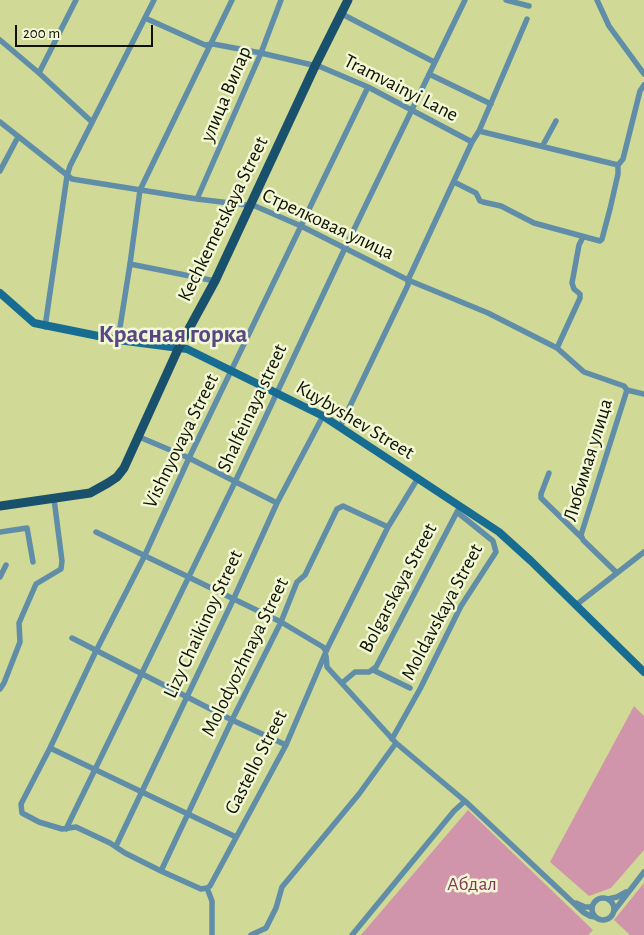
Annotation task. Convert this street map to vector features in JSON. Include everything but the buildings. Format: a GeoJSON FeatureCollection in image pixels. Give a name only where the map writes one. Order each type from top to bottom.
{"type":"FeatureCollection","features":[{"type":"Feature","properties":{"kind":"main road","name":"Kechkemetskaya Street"},"geometry":{"type":"LineString","coordinates":[[0,506],[90,493],[108,483],[124,468],[179,347],[215,282],[315,66],[348,0]]}},
{"type":"Feature","properties":{"kind":"main road","name":"Kuybyshev Street"},"geometry":{"type":"LineString","coordinates":[[0,292],[34,324],[118,340],[187,349],[278,392],[323,416],[418,478],[458,509],[499,532],[644,672]]}},
{"type":"Feature","properties":{"kind":"street"},"geometry":{"type":"LineString","coordinates":[[39,73],[76,0]]}},
{"type":"Feature","properties":{"kind":"street"},"geometry":{"type":"LineString","coordinates":[[45,327],[70,166],[154,0]]}},
{"type":"Feature","properties":{"kind":"street"},"geometry":{"type":"LineString","coordinates":[[118,340],[140,190],[209,44],[232,0]]}},
{"type":"Feature","properties":{"kind":"street","name":"улица Вилар"},"geometry":{"type":"LineString","coordinates":[[197,199],[261,53],[281,0]]}},
{"type":"Feature","properties":{"kind":"street","name":"Shalfeinaya street"},"geometry":{"type":"LineString","coordinates":[[66,828],[236,482],[410,111],[465,0]]}},
{"type":"Feature","properties":{"kind":"street"},"geometry":{"type":"LineString","coordinates":[[506,0],[529,6]]}},
{"type":"Feature","properties":{"kind":"street"},"geometry":{"type":"LineString","coordinates":[[596,0],[609,26],[644,74]]}},
{"type":"Feature","properties":{"kind":"street"},"geometry":{"type":"LineString","coordinates":[[342,14],[434,62]]}},
{"type":"Feature","properties":{"kind":"street","name":"Tramvainyi Lane"},"geometry":{"type":"LineString","coordinates":[[145,18],[205,45],[209,44],[261,53],[321,67],[368,87],[410,111],[472,142]]}},
{"type":"Feature","properties":{"kind":"street"},"geometry":{"type":"LineString","coordinates":[[340,427],[408,286],[408,280],[472,142],[479,131],[527,19]]}},
{"type":"Feature","properties":{"kind":"street"},"geometry":{"type":"LineString","coordinates":[[0,40],[92,122]]}},
{"type":"Feature","properties":{"kind":"street"},"geometry":{"type":"LineString","coordinates":[[429,74],[491,104]]}},
{"type":"Feature","properties":{"kind":"street"},"geometry":{"type":"LineString","coordinates":[[454,182],[476,193],[480,201],[500,206],[534,223],[598,241],[602,239],[618,174],[618,165],[622,159],[628,139],[640,91],[644,85]]}},
{"type":"Feature","properties":{"kind":"street","name":"Vishnyovaya Street"},"geometry":{"type":"LineString","coordinates":[[66,828],[39,822],[25,815],[21,807],[96,650],[144,556],[189,458],[368,87]]}},
{"type":"Feature","properties":{"kind":"street"},"geometry":{"type":"LineString","coordinates":[[543,145],[556,121]]}},
{"type":"Feature","properties":{"kind":"street","name":"Стрелковая улица"},"geometry":{"type":"LineString","coordinates":[[0,122],[72,179],[197,199],[243,205],[250,204],[301,226],[408,280],[488,314],[557,348],[584,372],[624,386],[627,390],[644,394]]}},
{"type":"Feature","properties":{"kind":"street"},"geometry":{"type":"LineString","coordinates":[[479,131],[543,145],[618,165]]}},
{"type":"Feature","properties":{"kind":"street"},"geometry":{"type":"LineString","coordinates":[[0,171],[18,137]]}},
{"type":"Feature","properties":{"kind":"street"},"geometry":{"type":"LineString","coordinates":[[557,348],[580,298],[580,294],[574,289],[572,284],[579,245],[583,237]]}},
{"type":"Feature","properties":{"kind":"street"},"geometry":{"type":"LineString","coordinates":[[130,264],[215,282]]}},
{"type":"Feature","properties":{"kind":"street","name":"Любимая улица"},"geometry":{"type":"LineString","coordinates":[[582,538],[627,390]]}},
{"type":"Feature","properties":{"kind":"street","name":"Lizy Chaikinoy Street"},"geometry":{"type":"LineString","coordinates":[[116,846],[277,503],[323,416]]}},
{"type":"Feature","properties":{"kind":"street"},"geometry":{"type":"LineString","coordinates":[[137,436],[189,458],[277,503]]}},
{"type":"Feature","properties":{"kind":"street"},"geometry":{"type":"LineString","coordinates":[[550,473],[541,498],[617,573]]}},
{"type":"Feature","properties":{"kind":"street","name":"Gastello Street"},"geometry":{"type":"LineString","coordinates":[[207,888],[210,886],[286,745],[327,649],[388,527],[418,478]]}},
{"type":"Feature","properties":{"kind":"street"},"geometry":{"type":"LineString","coordinates":[[0,689],[20,642],[20,623],[36,584],[61,569],[62,561],[54,499]]}},
{"type":"Feature","properties":{"kind":"street","name":"Molodyozhnaya Street"},"geometry":{"type":"LineString","coordinates":[[161,871],[232,720],[281,622],[297,582],[305,575],[338,507],[343,506],[388,527]]}},
{"type":"Feature","properties":{"kind":"street","name":"Bolgarskaya Street"},"geometry":{"type":"LineString","coordinates":[[342,683],[355,672],[364,673],[372,670],[458,509]]}},
{"type":"Feature","properties":{"kind":"street","name":"Moldavskaya Street"},"geometry":{"type":"LineString","coordinates":[[251,935],[266,928],[276,908],[282,888],[358,794],[394,741],[461,606],[496,552],[494,541],[458,509]]}},
{"type":"Feature","properties":{"kind":"street"},"geometry":{"type":"LineString","coordinates":[[0,532],[27,528],[33,562]]}},
{"type":"Feature","properties":{"kind":"street"},"geometry":{"type":"LineString","coordinates":[[96,532],[188,578],[234,598],[281,622],[327,649],[325,660],[327,667],[394,741],[466,801],[583,912],[605,920],[644,872]]}},
{"type":"Feature","properties":{"kind":"street"},"geometry":{"type":"LineString","coordinates":[[576,605],[644,552]]}},
{"type":"Feature","properties":{"kind":"street"},"geometry":{"type":"LineString","coordinates":[[0,577],[6,565]]}},
{"type":"Feature","properties":{"kind":"street"},"geometry":{"type":"LineString","coordinates":[[72,638],[232,720],[286,745]]}},
{"type":"Feature","properties":{"kind":"street"},"geometry":{"type":"LineString","coordinates":[[372,670],[410,688]]}},
{"type":"Feature","properties":{"kind":"street"},"geometry":{"type":"LineString","coordinates":[[50,748],[236,837]]}},
{"type":"Feature","properties":{"kind":"street"},"geometry":{"type":"LineString","coordinates":[[352,935],[454,811],[466,801]]}},
{"type":"Feature","properties":{"kind":"street"},"geometry":{"type":"LineString","coordinates":[[66,828],[76,827],[116,846],[161,871],[201,888],[207,888],[212,901],[212,935]]}},
{"type":"Feature","properties":{"kind":"street"},"geometry":{"type":"LineString","coordinates":[[592,907],[596,902],[617,897],[628,891]]}},
{"type":"Feature","properties":{"kind":"street"},"geometry":{"type":"LineString","coordinates":[[608,899],[614,911]]}},
{"type":"Feature","properties":{"kind":"street"},"geometry":{"type":"LineString","coordinates":[[572,900],[581,906],[592,907]]}},
{"type":"Feature","properties":{"kind":"street"},"geometry":{"type":"LineString","coordinates":[[592,907],[595,917]]}},
{"type":"Feature","properties":{"kind":"green space"},"geometry":{"type":"Polygon","coordinates":[[[634,706],[644,716],[644,850],[611,888],[589,896],[550,862],[634,706]]]}},
{"type":"Feature","properties":{"kind":"green space","name":"Абдал"},"geometry":{"type":"Polygon","coordinates":[[[468,810],[593,930],[588,935],[361,935],[468,810]]]}},
{"type":"Feature","properties":{"kind":"green space"},"geometry":{"type":"Polygon","coordinates":[[[644,883],[644,935],[630,935],[614,920],[644,883]]]}},
{"type":"Feature","properties":{"kind":"district","name":"Красная горка"},"geometry":{"type":"Point","coordinates":[173,334]}}]}
